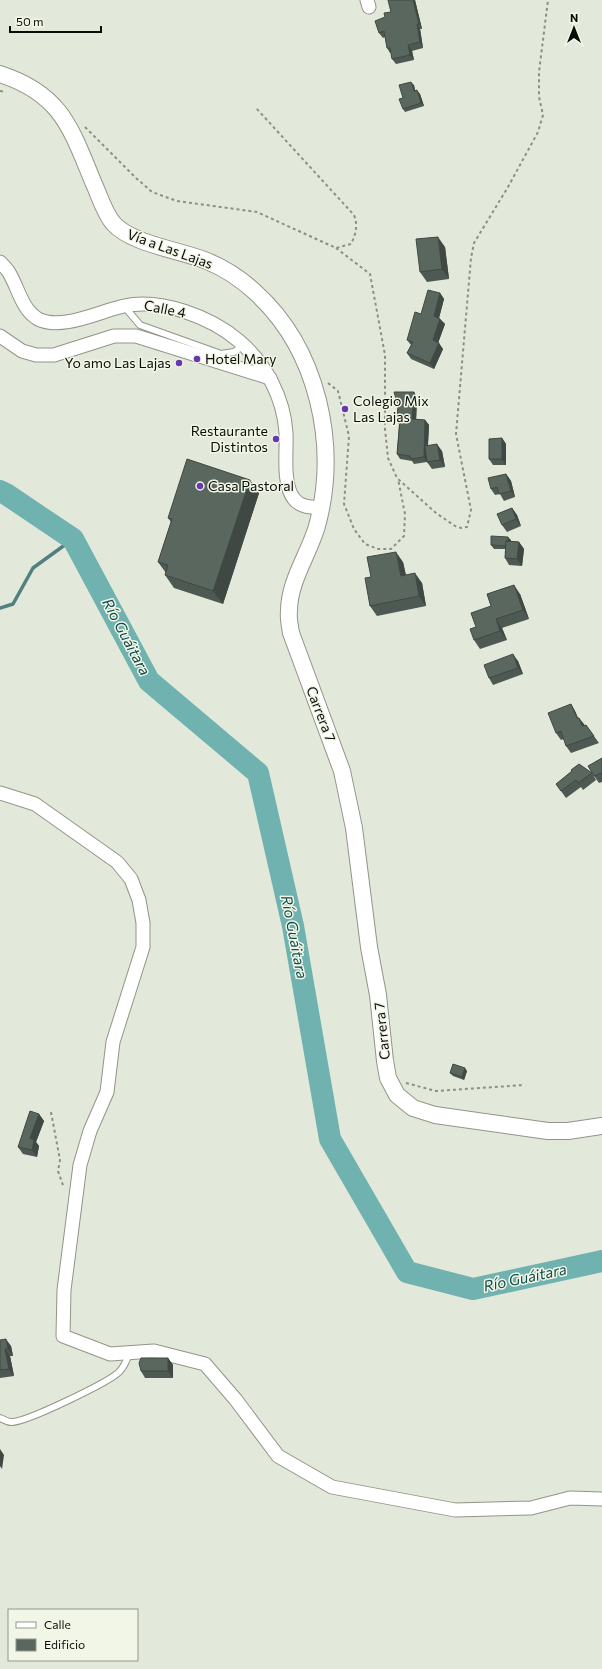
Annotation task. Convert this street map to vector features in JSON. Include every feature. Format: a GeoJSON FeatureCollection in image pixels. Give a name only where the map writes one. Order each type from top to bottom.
{"type":"FeatureCollection","features":[{"type":"Feature","properties":{"kind":"street","name":"Vía a Las Lajas"},"geometry":{"type":"LineString","coordinates":[[0,74],[18,80],[36,90],[58,109],[69,125],[104,207],[112,222],[122,231],[134,238],[207,261],[232,274],[255,291],[273,310],[293,338],[307,366],[318,396],[324,436],[325,480],[321,508]]}},
{"type":"Feature","properties":{"kind":"street","name":"Calle 4"},"geometry":{"type":"LineString","coordinates":[[0,262],[8,270],[27,309],[37,318],[47,322],[60,323],[124,306],[143,303],[159,305],[190,313],[206,320],[226,332],[244,345],[262,365],[270,378]]}},
{"type":"Feature","properties":{"kind":"street"},"geometry":{"type":"LineString","coordinates":[[0,336],[22,351],[36,355],[54,355],[114,336],[136,336],[270,378],[280,402],[286,432],[286,465],[289,488],[293,498],[299,504],[321,508]]}},
{"type":"Feature","properties":{"kind":"street","name":"Carrera 7"},"geometry":{"type":"LineString","coordinates":[[321,508],[316,528],[291,591],[288,612],[294,640],[342,771],[349,801],[354,828],[369,946],[378,995],[388,1078]]}},
{"type":"Feature","properties":{"kind":"street"},"geometry":{"type":"LineString","coordinates":[[0,793],[35,804],[117,862],[131,879],[139,900],[143,923],[143,947],[113,1042],[107,1092],[90,1131],[80,1165],[64,1290],[63,1336],[110,1354],[154,1351],[205,1364],[236,1400],[278,1456],[332,1487],[455,1510],[531,1508],[570,1498],[602,1499]]}},
{"type":"Feature","properties":{"kind":"street"},"geometry":{"type":"LineString","coordinates":[[388,1078],[397,1095],[413,1108],[435,1115],[548,1131],[568,1131],[602,1126]]}},
{"type":"Feature","properties":{"kind":"lane"},"geometry":{"type":"LineString","coordinates":[[124,306],[140,325],[221,354],[234,352],[244,345]]}},
{"type":"Feature","properties":{"kind":"lane"},"geometry":{"type":"LineString","coordinates":[[0,1418],[11,1422],[22,1419],[51,1408],[96,1387],[119,1372],[125,1365],[129,1353]]}},
{"type":"Feature","properties":{"kind":"path"},"geometry":{"type":"LineString","coordinates":[[397,478],[436,513],[455,526],[461,528],[467,526],[471,510],[456,434],[471,258],[474,243],[508,187],[538,132],[543,115],[539,97],[539,72],[548,0]]}},
{"type":"Feature","properties":{"kind":"path"},"geometry":{"type":"LineString","coordinates":[[0,91],[7,93]]}},
{"type":"Feature","properties":{"kind":"path"},"geometry":{"type":"LineString","coordinates":[[256,108],[354,215],[357,223],[356,235],[351,244],[336,248]]}},
{"type":"Feature","properties":{"kind":"path"},"geometry":{"type":"LineString","coordinates":[[80,124],[85,127],[152,192],[177,201],[257,212],[336,248],[370,274],[386,355],[386,429],[388,458],[397,478],[405,514],[404,536],[391,549],[378,548],[365,544],[354,528],[344,504],[349,436],[338,391],[307,366]]}},
{"type":"Feature","properties":{"kind":"path"},"geometry":{"type":"LineString","coordinates":[[388,1078],[436,1091],[524,1085]]}},
{"type":"Feature","properties":{"kind":"path"},"geometry":{"type":"LineString","coordinates":[[51,1112],[60,1160],[58,1171],[68,1201],[74,1207]]}},
{"type":"Feature","properties":{"kind":"building"},"geometry":{"type":"Polygon","coordinates":[[[388,0],[413,0],[419,24],[417,24],[420,42],[408,45],[410,55],[392,59],[390,48],[387,48],[384,31],[379,33],[375,21],[385,17],[384,13],[391,12],[388,0]]]}},
{"type":"Feature","properties":{"kind":"building"},"geometry":{"type":"Polygon","coordinates":[[[411,82],[414,91],[417,90],[421,103],[403,109],[399,99],[403,98],[399,85],[411,82]]]}},
{"type":"Feature","properties":{"kind":"building"},"geometry":{"type":"Polygon","coordinates":[[[438,237],[442,269],[420,272],[416,239],[438,237]]]}},
{"type":"Feature","properties":{"kind":"building"},"geometry":{"type":"Polygon","coordinates":[[[428,290],[440,293],[434,316],[440,319],[433,340],[439,343],[430,363],[407,353],[413,342],[407,340],[415,312],[421,314],[428,290]]]}},
{"type":"Feature","properties":{"kind":"building"},"geometry":{"type":"Polygon","coordinates":[[[394,392],[414,392],[412,419],[425,420],[424,457],[411,459],[410,456],[397,454],[400,420],[397,420],[398,405],[394,392]]]}},
{"type":"Feature","properties":{"kind":"building"},"geometry":{"type":"Polygon","coordinates":[[[502,438],[502,459],[489,459],[489,439],[502,438]]]}},
{"type":"Feature","properties":{"kind":"building"},"geometry":{"type":"Polygon","coordinates":[[[437,444],[440,460],[427,462],[425,446],[437,444]]]}},
{"type":"Feature","properties":{"kind":"building"},"geometry":{"type":"Polygon","coordinates":[[[187,459],[250,480],[213,591],[165,575],[168,565],[158,562],[172,519],[168,518],[187,459]]]}},
{"type":"Feature","properties":{"kind":"building"},"geometry":{"type":"Polygon","coordinates":[[[506,474],[511,491],[499,494],[497,487],[491,489],[488,478],[506,474]]]}},
{"type":"Feature","properties":{"kind":"building"},"geometry":{"type":"Polygon","coordinates":[[[512,508],[516,519],[502,525],[497,514],[512,508]]]}},
{"type":"Feature","properties":{"kind":"building"},"geometry":{"type":"Polygon","coordinates":[[[491,536],[508,537],[506,546],[491,545],[491,536]]]}},
{"type":"Feature","properties":{"kind":"building"},"geometry":{"type":"Polygon","coordinates":[[[506,541],[519,542],[517,559],[505,558],[506,541]]]}},
{"type":"Feature","properties":{"kind":"building"},"geometry":{"type":"Polygon","coordinates":[[[396,552],[401,576],[415,573],[419,596],[370,606],[365,578],[371,577],[367,557],[396,552]]]}},
{"type":"Feature","properties":{"kind":"building"},"geometry":{"type":"Polygon","coordinates":[[[514,585],[523,610],[496,619],[500,631],[474,640],[470,629],[476,627],[471,613],[491,606],[487,594],[514,585]]]}},
{"type":"Feature","properties":{"kind":"building"},"geometry":{"type":"Polygon","coordinates":[[[513,654],[518,668],[489,678],[484,665],[513,654]]]}},
{"type":"Feature","properties":{"kind":"building"},"geometry":{"type":"Polygon","coordinates":[[[571,704],[582,726],[586,725],[594,736],[566,746],[561,731],[556,733],[548,713],[571,704]]]}},
{"type":"Feature","properties":{"kind":"building"},"geometry":{"type":"Polygon","coordinates":[[[602,758],[602,775],[601,773],[594,776],[588,766],[602,758]]]}},
{"type":"Feature","properties":{"kind":"building"},"geometry":{"type":"Polygon","coordinates":[[[579,764],[592,773],[578,783],[576,780],[561,791],[556,784],[579,764]]]}},
{"type":"Feature","properties":{"kind":"building"},"geometry":{"type":"Polygon","coordinates":[[[453,1064],[465,1068],[462,1077],[450,1073],[453,1064]]]}},
{"type":"Feature","properties":{"kind":"building"},"geometry":{"type":"Polygon","coordinates":[[[30,1111],[39,1114],[30,1138],[34,1140],[32,1150],[18,1147],[30,1111]]]}},
{"type":"Feature","properties":{"kind":"building"},"geometry":{"type":"Polygon","coordinates":[[[6,1339],[8,1349],[5,1349],[9,1369],[0,1370],[0,1340],[6,1339]]]}},
{"type":"Feature","properties":{"kind":"building"},"geometry":{"type":"Polygon","coordinates":[[[141,1358],[168,1358],[168,1371],[141,1371],[139,1363],[141,1358]]]}},
{"type":"Feature","properties":{"kind":"waterway","name":"Río Guáitara"},"geometry":{"type":"LineString","coordinates":[[0,491],[73,539],[149,681],[258,773],[293,926],[330,1139],[407,1272],[473,1289],[602,1261]]}},
{"type":"Feature","properties":{"kind":"waterway"},"geometry":{"type":"LineString","coordinates":[[0,608],[13,604],[33,568],[73,539]]}},
{"type":"Feature","properties":{"kind":"place","name":"Hotel Mary"},"geometry":{"type":"Point","coordinates":[197,359]}},
{"type":"Feature","properties":{"kind":"place","name":"Yo amo Las Lajas"},"geometry":{"type":"Point","coordinates":[179,363]}},
{"type":"Feature","properties":{"kind":"place","name":"Colegio Mix Las Lajas"},"geometry":{"type":"Point","coordinates":[345,409]}},
{"type":"Feature","properties":{"kind":"place","name":"Restaurante Distintos"},"geometry":{"type":"Point","coordinates":[276,439]}},
{"type":"Feature","properties":{"kind":"place","name":"Casa Pastoral"},"geometry":{"type":"Point","coordinates":[200,486]}}]}
